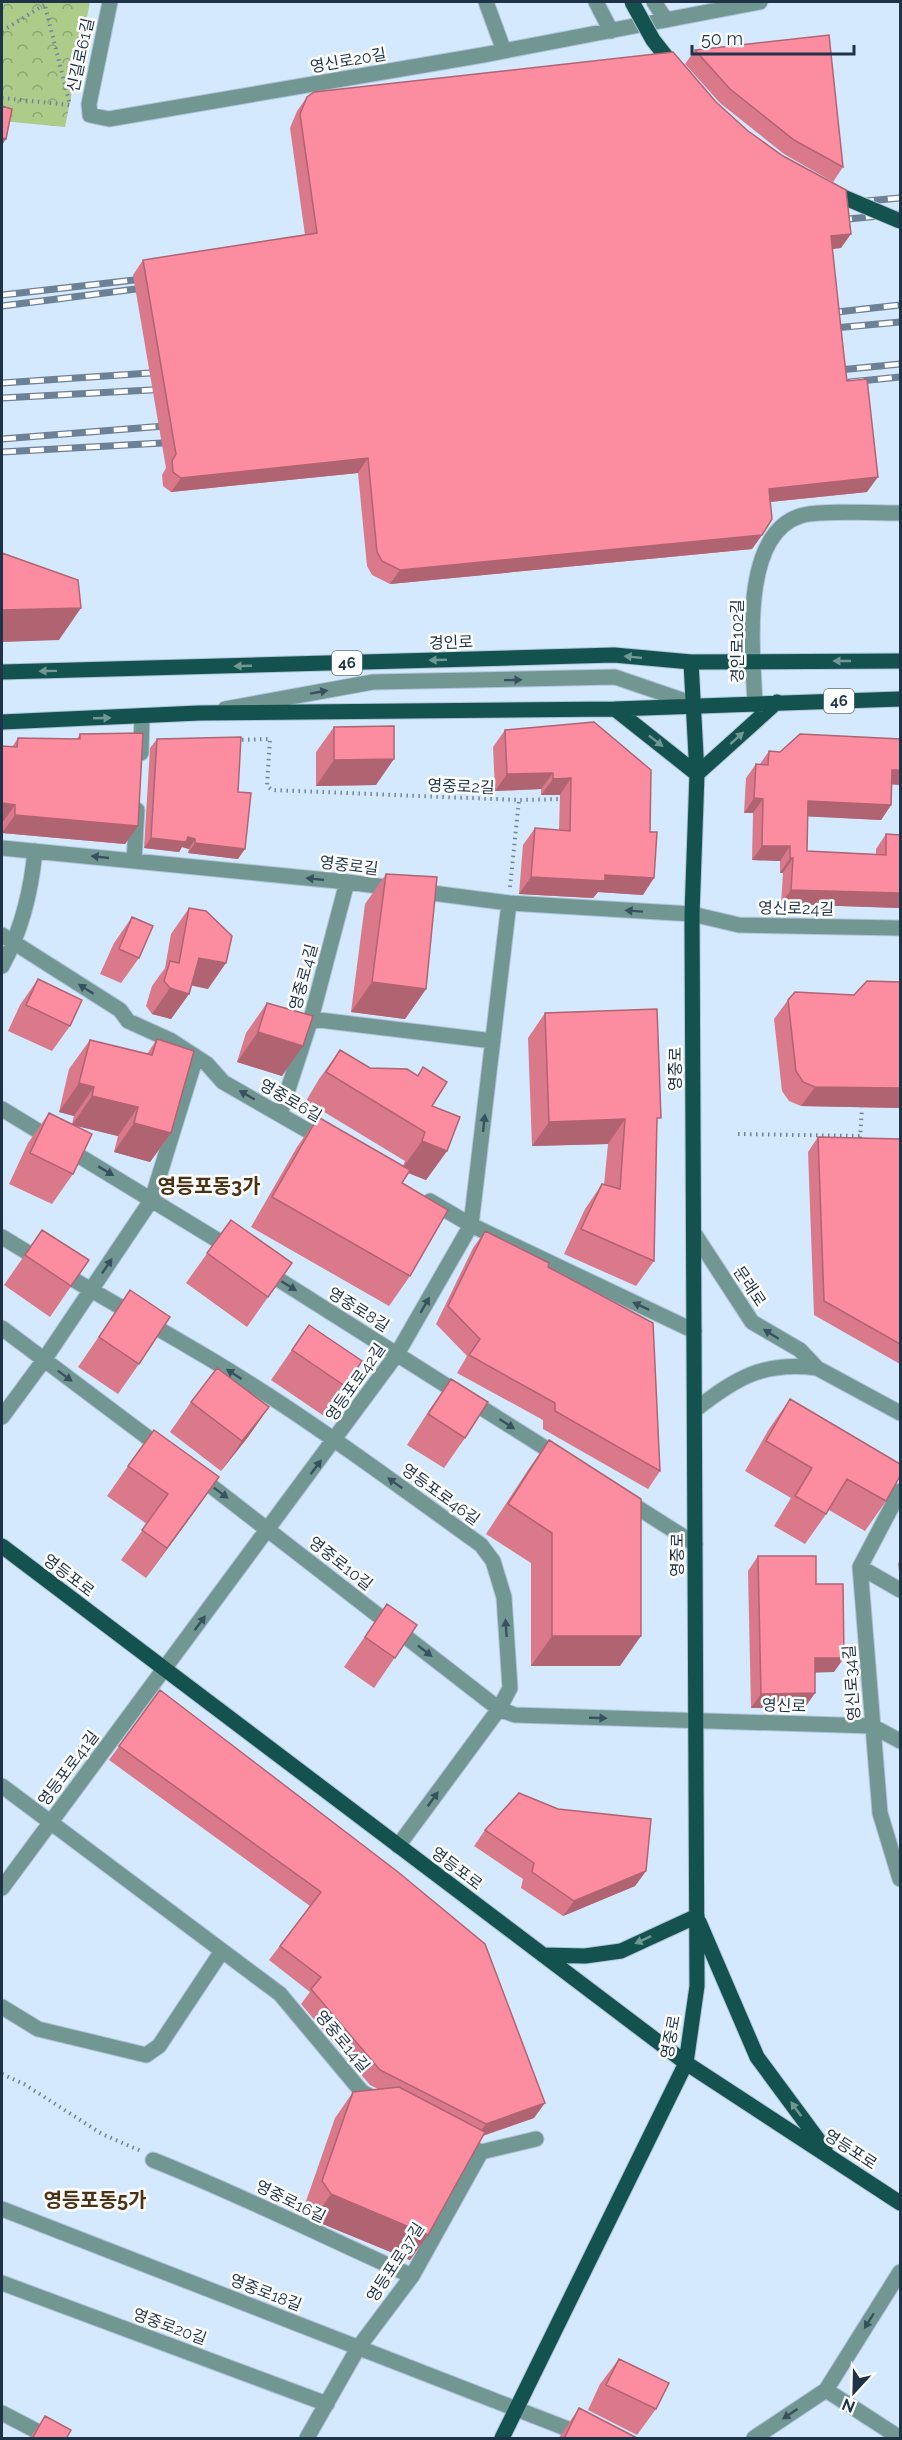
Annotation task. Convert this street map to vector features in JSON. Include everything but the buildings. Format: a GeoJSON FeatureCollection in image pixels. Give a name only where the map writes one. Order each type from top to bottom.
{"type":"FeatureCollection","features":[{"type":"Feature","properties":{"kind":"main road"},"geometry":{"type":"LineString","coordinates":[[632,2],[654,40],[686,81]]}},
{"type":"Feature","properties":{"kind":"main road"},"geometry":{"type":"LineString","coordinates":[[818,186],[860,206],[900,221]]}},
{"type":"Feature","properties":{"kind":"main road","name":"경인로"},"geometry":{"type":"LineString","coordinates":[[2,672],[614,655],[691,662],[900,661]]}},
{"type":"Feature","properties":{"kind":"main road","name":"영중로"},"geometry":{"type":"LineString","coordinates":[[502,2439],[686,2063],[697,1986],[692,914],[697,774],[691,662]]}},
{"type":"Feature","properties":{"kind":"main road","name":"46"},"geometry":{"type":"LineString","coordinates":[[2,722],[199,713],[615,709],[694,704],[900,699]]}},
{"type":"Feature","properties":{"kind":"main road"},"geometry":{"type":"LineString","coordinates":[[615,709],[697,774],[777,702]]}},
{"type":"Feature","properties":{"kind":"main road","name":"영등포로"},"geometry":{"type":"LineString","coordinates":[[2,1546],[686,2063],[900,2203]]}},
{"type":"Feature","properties":{"kind":"main road"},"geometry":{"type":"LineString","coordinates":[[543,1955],[585,1956],[621,1951],[697,1916],[757,2057],[831,2156]]}},
{"type":"Feature","properties":{"kind":"street","name":"신길로61길"},"geometry":{"type":"LineString","coordinates":[[90,115],[89,104],[110,2]]}},
{"type":"Feature","properties":{"kind":"street"},"geometry":{"type":"LineString","coordinates":[[486,2],[504,51]]}},
{"type":"Feature","properties":{"kind":"street"},"geometry":{"type":"LineString","coordinates":[[596,2],[610,31]]}},
{"type":"Feature","properties":{"kind":"street"},"geometry":{"type":"LineString","coordinates":[[654,2],[666,20]]}},
{"type":"Feature","properties":{"kind":"street","name":"영신로20길"},"geometry":{"type":"LineString","coordinates":[[90,115],[109,119],[504,51],[760,2]]}},
{"type":"Feature","properties":{"kind":"street","name":"경인로102길"},"geometry":{"type":"LineString","coordinates":[[755,704],[752,615],[764,554],[775,534],[787,521],[803,515],[900,513]]}},
{"type":"Feature","properties":{"kind":"street"},"geometry":{"type":"LineString","coordinates":[[199,713],[373,682],[615,677],[694,704]]}},
{"type":"Feature","properties":{"kind":"street"},"geometry":{"type":"LineString","coordinates":[[140,768],[142,716]]}},
{"type":"Feature","properties":{"kind":"street"},"geometry":{"type":"LineString","coordinates":[[134,861],[138,792]]}},
{"type":"Feature","properties":{"kind":"street","name":"영중로길"},"geometry":{"type":"LineString","coordinates":[[2,848],[347,882],[509,903],[692,914]]}},
{"type":"Feature","properties":{"kind":"street"},"geometry":{"type":"LineString","coordinates":[[2,966],[8,939],[31,889],[35,851]]}},
{"type":"Feature","properties":{"kind":"street","name":"영중로4길"},"geometry":{"type":"LineString","coordinates":[[280,1114],[311,1019],[347,882]]}},
{"type":"Feature","properties":{"kind":"street","name":"영등포로42길"},"geometry":{"type":"LineString","coordinates":[[164,1669],[336,1440],[397,1354],[471,1225],[509,903]]}},
{"type":"Feature","properties":{"kind":"street","name":"영신로24길"},"geometry":{"type":"LineString","coordinates":[[692,914],[739,925],[900,928]]}},
{"type":"Feature","properties":{"kind":"street","name":"영중로6길"},"geometry":{"type":"LineString","coordinates":[[8,939],[120,1010],[128,1021],[170,1040],[196,1057],[223,1082],[340,1149]]}},
{"type":"Feature","properties":{"kind":"street"},"geometry":{"type":"LineString","coordinates":[[311,1019],[494,1041]]}},
{"type":"Feature","properties":{"kind":"street"},"geometry":{"type":"LineString","coordinates":[[2,1417],[44,1360],[152,1199],[196,1057]]}},
{"type":"Feature","properties":{"kind":"street","name":"영중로8길"},"geometry":{"type":"LineString","coordinates":[[2,1109],[152,1199],[574,1467]]}},
{"type":"Feature","properties":{"kind":"street"},"geometry":{"type":"LineString","coordinates":[[421,1196],[471,1225],[694,1330]]}},
{"type":"Feature","properties":{"kind":"street","name":"문래로"},"geometry":{"type":"LineString","coordinates":[[694,1233],[752,1322],[800,1350],[817,1368],[900,1413]]}},
{"type":"Feature","properties":{"kind":"street","name":"영등포로46길"},"geometry":{"type":"LineString","coordinates":[[2,1237],[90,1292],[211,1359],[336,1440],[481,1545],[493,1561],[504,1597],[510,1688],[499,1709],[398,1846]]}},
{"type":"Feature","properties":{"kind":"street","name":"영중로10길"},"geometry":{"type":"LineString","coordinates":[[2,1328],[270,1529],[499,1709],[516,1715],[696,1720]]}},
{"type":"Feature","properties":{"kind":"street","name":"문래로"},"geometry":{"type":"LineString","coordinates":[[694,1410],[752,1372],[793,1365],[817,1368]]}},
{"type":"Feature","properties":{"kind":"street"},"geometry":{"type":"LineString","coordinates":[[900,1491],[860,1568],[900,1590]]}},
{"type":"Feature","properties":{"kind":"street"},"geometry":{"type":"LineString","coordinates":[[614,1492],[695,1544]]}},
{"type":"Feature","properties":{"kind":"street","name":"영신로34길"},"geometry":{"type":"LineString","coordinates":[[860,1568],[880,1812],[900,1879]]}},
{"type":"Feature","properties":{"kind":"street","name":"영등포로41길"},"geometry":{"type":"LineString","coordinates":[[2,1888],[164,1669]]}},
{"type":"Feature","properties":{"kind":"street","name":"영신로"},"geometry":{"type":"LineString","coordinates":[[696,1720],[872,1725]]}},
{"type":"Feature","properties":{"kind":"street"},"geometry":{"type":"LineString","coordinates":[[872,1725],[900,1741]]}},
{"type":"Feature","properties":{"kind":"street","name":"영중로14길"},"geometry":{"type":"LineString","coordinates":[[2,1786],[280,1994],[362,2092],[392,2107]]}},
{"type":"Feature","properties":{"kind":"street"},"geometry":{"type":"LineString","coordinates":[[2,2007],[38,2029],[146,2055],[159,2046],[222,1951]]}},
{"type":"Feature","properties":{"kind":"street"},"geometry":{"type":"LineString","coordinates":[[441,2132],[481,2152],[536,2139]]}},
{"type":"Feature","properties":{"kind":"street","name":"영등포로37길"},"geometry":{"type":"LineString","coordinates":[[307,2439],[358,2348],[412,2276],[481,2152]]}},
{"type":"Feature","properties":{"kind":"street","name":"영중로16길"},"geometry":{"type":"LineString","coordinates":[[153,2160],[218,2186],[308,2230],[412,2276]]}},
{"type":"Feature","properties":{"kind":"street","name":"영중로18길"},"geometry":{"type":"LineString","coordinates":[[2,2209],[517,2409]]}},
{"type":"Feature","properties":{"kind":"street"},"geometry":{"type":"LineString","coordinates":[[754,2439],[826,2390],[900,2272]]}},
{"type":"Feature","properties":{"kind":"street","name":"영중로20길"},"geometry":{"type":"LineString","coordinates":[[2,2283],[327,2404]]}},
{"type":"Feature","properties":{"kind":"street"},"geometry":{"type":"LineString","coordinates":[[826,2390],[900,2439]]}},
{"type":"Feature","properties":{"kind":"street"},"geometry":{"type":"LineString","coordinates":[[517,2409],[591,2439]]}},
{"type":"Feature","properties":{"kind":"street"},"geometry":{"type":"LineString","coordinates":[[2,2413],[50,2439]]}},
{"type":"Feature","properties":{"kind":"path"},"geometry":{"type":"LineString","coordinates":[[2,31],[44,3],[70,105],[2,98]]}},
{"type":"Feature","properties":{"kind":"path","name":"영중로2길"},"geometry":{"type":"LineString","coordinates":[[272,790],[519,800],[566,799]]}},
{"type":"Feature","properties":{"kind":"path"},"geometry":{"type":"LineString","coordinates":[[509,903],[519,800]]}},
{"type":"Feature","properties":{"kind":"path"},"geometry":{"type":"LineString","coordinates":[[860,1144],[862,1107]]}},
{"type":"Feature","properties":{"kind":"path"},"geometry":{"type":"LineString","coordinates":[[738,1134],[860,1136]]}},
{"type":"Feature","properties":{"kind":"path"},"geometry":{"type":"LineString","coordinates":[[2,2074],[24,2084],[102,2134],[146,2153],[153,2160]]}},
{"type":"Feature","properties":{"kind":"green space"},"geometry":{"type":"Polygon","coordinates":[[[2,2],[90,2],[65,127],[2,121],[2,2]]]}},
{"type":"Feature","properties":{"kind":"railway"},"geometry":{"type":"LineString","coordinates":[[832,204],[900,198]]}},
{"type":"Feature","properties":{"kind":"railway"},"geometry":{"type":"LineString","coordinates":[[838,220],[900,214]]}},
{"type":"Feature","properties":{"kind":"railway"},"geometry":{"type":"LineString","coordinates":[[2,295],[152,278]]}},
{"type":"Feature","properties":{"kind":"railway"},"geometry":{"type":"LineString","coordinates":[[2,306],[136,289]]}},
{"type":"Feature","properties":{"kind":"railway"},"geometry":{"type":"LineString","coordinates":[[828,313],[900,305]]}},
{"type":"Feature","properties":{"kind":"railway"},"geometry":{"type":"LineString","coordinates":[[823,329],[900,322]]}},
{"type":"Feature","properties":{"kind":"railway"},"geometry":{"type":"LineString","coordinates":[[829,371],[900,364]]}},
{"type":"Feature","properties":{"kind":"railway"},"geometry":{"type":"LineString","coordinates":[[2,383],[150,373]]}},
{"type":"Feature","properties":{"kind":"railway"},"geometry":{"type":"LineString","coordinates":[[850,382],[900,377]]}},
{"type":"Feature","properties":{"kind":"railway"},"geometry":{"type":"LineString","coordinates":[[2,398],[169,389]]}},
{"type":"Feature","properties":{"kind":"railway"},"geometry":{"type":"LineString","coordinates":[[2,439],[177,425]]}},
{"type":"Feature","properties":{"kind":"railway"},"geometry":{"type":"LineString","coordinates":[[2,452],[162,443]]}},
{"type":"Feature","properties":{"kind":"district","name":"영등포동3가"},"geometry":{"type":"Point","coordinates":[209,1186]}},
{"type":"Feature","properties":{"kind":"district","name":"영등포동5가"},"geometry":{"type":"Point","coordinates":[95,2200]}}]}
